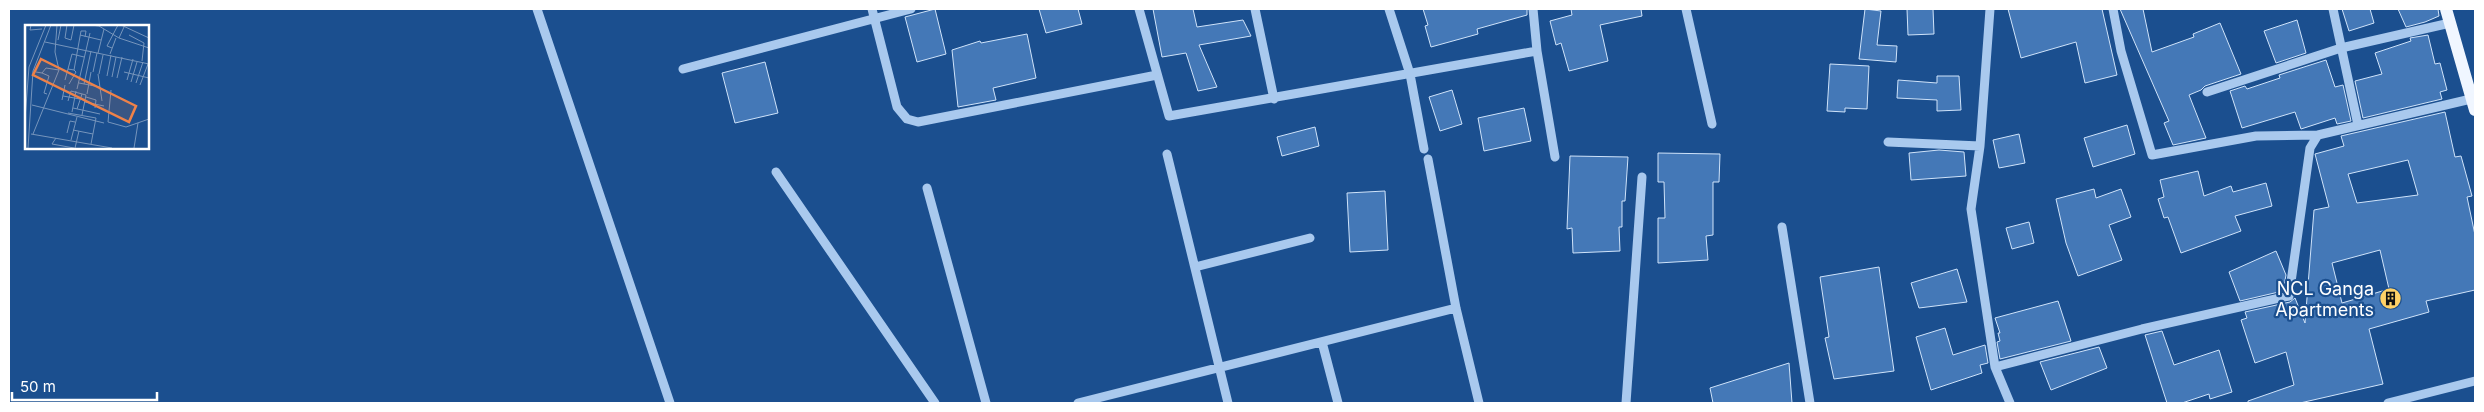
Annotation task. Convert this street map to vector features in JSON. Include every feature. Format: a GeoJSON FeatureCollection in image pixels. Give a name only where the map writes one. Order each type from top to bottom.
{"type":"FeatureCollection","features":[{"type":"Feature","properties":{"kind":"main road"},"geometry":{"type":"LineString","coordinates":[[2446,9],[2473,105]]}},
{"type":"Feature","properties":{"kind":"street"},"geometry":{"type":"LineString","coordinates":[[537,9],[670,403]]}},
{"type":"Feature","properties":{"kind":"street"},"geometry":{"type":"LineString","coordinates":[[872,9],[897,107],[907,119],[918,122],[1157,75]]}},
{"type":"Feature","properties":{"kind":"street"},"geometry":{"type":"LineString","coordinates":[[683,69],[911,9]]}},
{"type":"Feature","properties":{"kind":"street"},"geometry":{"type":"LineString","coordinates":[[1139,9],[1169,116],[1274,99],[1537,51]]}},
{"type":"Feature","properties":{"kind":"street"},"geometry":{"type":"LineString","coordinates":[[1255,9],[1274,99]]}},
{"type":"Feature","properties":{"kind":"street"},"geometry":{"type":"LineString","coordinates":[[1389,9],[1410,74],[1424,149]]}},
{"type":"Feature","properties":{"kind":"street"},"geometry":{"type":"LineString","coordinates":[[1533,9],[1537,51],[1555,156]]}},
{"type":"Feature","properties":{"kind":"street"},"geometry":{"type":"LineString","coordinates":[[1686,9],[1712,124]]}},
{"type":"Feature","properties":{"kind":"street"},"geometry":{"type":"LineString","coordinates":[[1990,9],[1980,146],[1971,209],[1995,367],[2010,403]]}},
{"type":"Feature","properties":{"kind":"street"},"geometry":{"type":"LineString","coordinates":[[2113,9],[2122,51],[2152,155],[2256,136],[2318,135],[2473,105]]}},
{"type":"Feature","properties":{"kind":"street"},"geometry":{"type":"LineString","coordinates":[[2333,9],[2358,126]]}},
{"type":"Feature","properties":{"kind":"street"},"geometry":{"type":"LineString","coordinates":[[2207,92],[2341,48],[2450,23]]}},
{"type":"Feature","properties":{"kind":"street"},"geometry":{"type":"LineString","coordinates":[[1995,367],[2142,329],[2288,296],[2310,148],[2318,135]]}},
{"type":"Feature","properties":{"kind":"street"},"geometry":{"type":"LineString","coordinates":[[1888,142],[1980,146]]}},
{"type":"Feature","properties":{"kind":"street"},"geometry":{"type":"LineString","coordinates":[[1167,154],[1228,403]]}},
{"type":"Feature","properties":{"kind":"street"},"geometry":{"type":"LineString","coordinates":[[1428,159],[1456,308],[1479,403]]}},
{"type":"Feature","properties":{"kind":"street"},"geometry":{"type":"LineString","coordinates":[[776,172],[935,403]]}},
{"type":"Feature","properties":{"kind":"street"},"geometry":{"type":"LineString","coordinates":[[1626,403],[1642,177]]}},
{"type":"Feature","properties":{"kind":"street"},"geometry":{"type":"LineString","coordinates":[[927,188],[986,403]]}},
{"type":"Feature","properties":{"kind":"street"},"geometry":{"type":"LineString","coordinates":[[1782,227],[1810,403]]}},
{"type":"Feature","properties":{"kind":"street"},"geometry":{"type":"LineString","coordinates":[[1195,267],[1310,238]]}},
{"type":"Feature","properties":{"kind":"street"},"geometry":{"type":"LineString","coordinates":[[1078,403],[1456,308]]}},
{"type":"Feature","properties":{"kind":"street"},"geometry":{"type":"LineString","coordinates":[[1322,342],[1338,403]]}},
{"type":"Feature","properties":{"kind":"street"},"geometry":{"type":"LineString","coordinates":[[2388,403],[2475,381]]}},
{"type":"Feature","properties":{"kind":"building"},"geometry":{"type":"Polygon","coordinates":[[[935,9],[946,54],[917,62],[905,17],[935,9]]]}},
{"type":"Feature","properties":{"kind":"building"},"geometry":{"type":"Polygon","coordinates":[[[1039,9],[1078,9],[1082,24],[1046,33],[1039,9]]]}},
{"type":"Feature","properties":{"kind":"building"},"geometry":{"type":"Polygon","coordinates":[[[1153,9],[1193,9],[1197,27],[1243,20],[1251,36],[1199,45],[1217,87],[1198,91],[1186,53],[1162,57],[1153,9]]]}},
{"type":"Feature","properties":{"kind":"building"},"geometry":{"type":"Polygon","coordinates":[[[1423,9],[1527,9],[1527,15],[1477,29],[1478,34],[1431,47],[1425,26],[1428,25],[1423,9]]]}},
{"type":"Feature","properties":{"kind":"building"},"geometry":{"type":"Polygon","coordinates":[[[1571,9],[1641,9],[1642,16],[1600,25],[1608,61],[1569,71],[1561,43],[1556,45],[1550,21],[1572,15],[1571,9]]]}},
{"type":"Feature","properties":{"kind":"building"},"geometry":{"type":"Polygon","coordinates":[[[1865,9],[1881,11],[1877,45],[1897,46],[1896,62],[1859,59],[1865,9]]]}},
{"type":"Feature","properties":{"kind":"building"},"geometry":{"type":"Polygon","coordinates":[[[1907,9],[1933,9],[1934,34],[1908,35],[1907,9]]]}},
{"type":"Feature","properties":{"kind":"building"},"geometry":{"type":"Polygon","coordinates":[[[2008,9],[2102,9],[2117,75],[2085,83],[2076,42],[2021,58],[2008,9]]]}},
{"type":"Feature","properties":{"kind":"building"},"geometry":{"type":"Polygon","coordinates":[[[2120,9],[2143,9],[2152,52],[2194,37],[2193,34],[2220,23],[2241,74],[2205,86],[2201,90],[2189,95],[2206,138],[2173,145],[2164,123],[2169,121],[2120,9]]]}},
{"type":"Feature","properties":{"kind":"building"},"geometry":{"type":"Polygon","coordinates":[[[2342,9],[2370,9],[2374,23],[2349,31],[2342,9]]]}},
{"type":"Feature","properties":{"kind":"building"},"geometry":{"type":"Polygon","coordinates":[[[2398,9],[2438,9],[2439,16],[2406,27],[2398,9]]]}},
{"type":"Feature","properties":{"kind":"building"},"geometry":{"type":"Polygon","coordinates":[[[2297,20],[2306,53],[2276,63],[2264,31],[2297,20]]]}},
{"type":"Feature","properties":{"kind":"building"},"geometry":{"type":"Polygon","coordinates":[[[1027,34],[1036,78],[993,88],[996,100],[958,107],[952,50],[980,41],[981,43],[1027,34]]]}},
{"type":"Feature","properties":{"kind":"building"},"geometry":{"type":"Polygon","coordinates":[[[2428,35],[2435,64],[2440,63],[2447,90],[2440,92],[2442,99],[2363,118],[2355,81],[2382,74],[2375,53],[2411,41],[2410,38],[2428,35]]]}},
{"type":"Feature","properties":{"kind":"building"},"geometry":{"type":"Polygon","coordinates":[[[2326,60],[2335,87],[2343,85],[2351,121],[2337,124],[2335,118],[2301,129],[2295,112],[2242,128],[2230,91],[2245,86],[2247,89],[2280,78],[2279,75],[2326,60]]]}},
{"type":"Feature","properties":{"kind":"building"},"geometry":{"type":"Polygon","coordinates":[[[765,62],[778,113],[735,123],[722,73],[765,62]]]}},
{"type":"Feature","properties":{"kind":"building"},"geometry":{"type":"Polygon","coordinates":[[[1830,64],[1869,66],[1867,109],[1845,108],[1845,112],[1827,111],[1830,64]]]}},
{"type":"Feature","properties":{"kind":"building"},"geometry":{"type":"Polygon","coordinates":[[[1937,76],[1959,76],[1961,110],[1937,111],[1937,100],[1897,98],[1898,80],[1937,83],[1937,76]]]}},
{"type":"Feature","properties":{"kind":"building"},"geometry":{"type":"Polygon","coordinates":[[[1452,90],[1462,124],[1440,131],[1429,97],[1452,90]]]}},
{"type":"Feature","properties":{"kind":"building"},"geometry":{"type":"Polygon","coordinates":[[[1524,108],[1531,141],[1484,151],[1478,118],[1524,108]]]}},
{"type":"Feature","properties":{"kind":"building"},"geometry":{"type":"Polygon","coordinates":[[[2445,112],[2455,157],[2461,156],[2472,196],[2467,197],[2475,235],[2475,290],[2426,301],[2429,312],[2369,329],[2383,384],[2300,403],[2248,403],[2248,401],[2294,385],[2286,352],[2255,363],[2241,320],[2247,318],[2245,312],[2290,302],[2295,298],[2305,323],[2314,210],[2329,207],[2315,154],[2344,146],[2341,136],[2445,112]],[[2408,160],[2348,174],[2357,203],[2418,195],[2408,160]],[[2380,250],[2332,263],[2342,303],[2389,289],[2380,250]]]}},
{"type":"Feature","properties":{"kind":"building"},"geometry":{"type":"Polygon","coordinates":[[[2127,125],[2135,154],[2093,167],[2084,138],[2127,125]]]}},
{"type":"Feature","properties":{"kind":"building"},"geometry":{"type":"Polygon","coordinates":[[[1315,127],[1319,146],[1282,156],[1277,137],[1315,127]]]}},
{"type":"Feature","properties":{"kind":"building"},"geometry":{"type":"Polygon","coordinates":[[[2019,134],[2025,163],[1999,168],[1993,140],[2019,134]]]}},
{"type":"Feature","properties":{"kind":"building"},"geometry":{"type":"Polygon","coordinates":[[[1939,150],[1964,152],[1966,176],[1911,180],[1909,153],[1939,150]]]}},
{"type":"Feature","properties":{"kind":"building"},"geometry":{"type":"Polygon","coordinates":[[[1658,153],[1720,154],[1719,182],[1713,182],[1713,235],[1706,236],[1708,260],[1658,263],[1658,218],[1665,218],[1664,182],[1658,182],[1658,153]]]}},
{"type":"Feature","properties":{"kind":"building"},"geometry":{"type":"Polygon","coordinates":[[[1570,156],[1628,157],[1625,201],[1622,201],[1622,227],[1619,227],[1620,251],[1573,253],[1572,228],[1567,229],[1570,156]]]}},
{"type":"Feature","properties":{"kind":"building"},"geometry":{"type":"Polygon","coordinates":[[[2198,171],[2204,196],[2231,186],[2233,192],[2266,183],[2272,206],[2235,216],[2241,231],[2181,253],[2168,217],[2164,218],[2158,199],[2164,197],[2160,180],[2198,171]]]}},
{"type":"Feature","properties":{"kind":"building"},"geometry":{"type":"Polygon","coordinates":[[[2094,189],[2096,198],[2121,189],[2131,217],[2109,225],[2122,260],[2078,276],[2066,243],[2056,199],[2094,189]]]}},
{"type":"Feature","properties":{"kind":"building"},"geometry":{"type":"Polygon","coordinates":[[[1385,191],[1388,250],[1350,252],[1347,193],[1385,191]]]}},
{"type":"Feature","properties":{"kind":"building"},"geometry":{"type":"Polygon","coordinates":[[[2029,222],[2034,243],[2012,249],[2006,228],[2029,222]]]}},
{"type":"Feature","properties":{"kind":"building"},"geometry":{"type":"Polygon","coordinates":[[[2276,251],[2286,275],[2283,291],[2240,301],[2229,272],[2276,251]]]}},
{"type":"Feature","properties":{"kind":"building"},"geometry":{"type":"Polygon","coordinates":[[[1879,267],[1894,371],[1834,379],[1825,338],[1829,337],[1820,277],[1879,267]]]}},
{"type":"Feature","properties":{"kind":"building"},"geometry":{"type":"Polygon","coordinates":[[[1957,269],[1967,302],[1919,308],[1911,283],[1957,269]]]}},
{"type":"Feature","properties":{"kind":"building"},"geometry":{"type":"Polygon","coordinates":[[[2058,301],[2071,341],[2000,359],[1997,342],[2000,341],[1998,333],[2000,333],[1995,318],[2058,301]]]}},
{"type":"Feature","properties":{"kind":"building"},"geometry":{"type":"Polygon","coordinates":[[[1945,328],[1953,355],[1985,345],[1988,363],[1980,365],[1982,373],[1931,390],[1916,337],[1945,328]]]}},
{"type":"Feature","properties":{"kind":"building"},"geometry":{"type":"Polygon","coordinates":[[[2162,331],[2174,365],[2219,350],[2232,392],[2210,399],[2209,394],[2182,403],[2167,403],[2145,335],[2162,331]]]}},
{"type":"Feature","properties":{"kind":"building"},"geometry":{"type":"Polygon","coordinates":[[[2099,347],[2107,368],[2051,390],[2040,362],[2099,347]]]}},
{"type":"Feature","properties":{"kind":"building"},"geometry":{"type":"Polygon","coordinates":[[[1789,363],[1792,403],[1713,403],[1710,388],[1789,363]]]}},
{"type":"Feature","properties":{"kind":"place","name":"NCL Ganga Apartments"},"geometry":{"type":"Point","coordinates":[2390,299]}}]}
